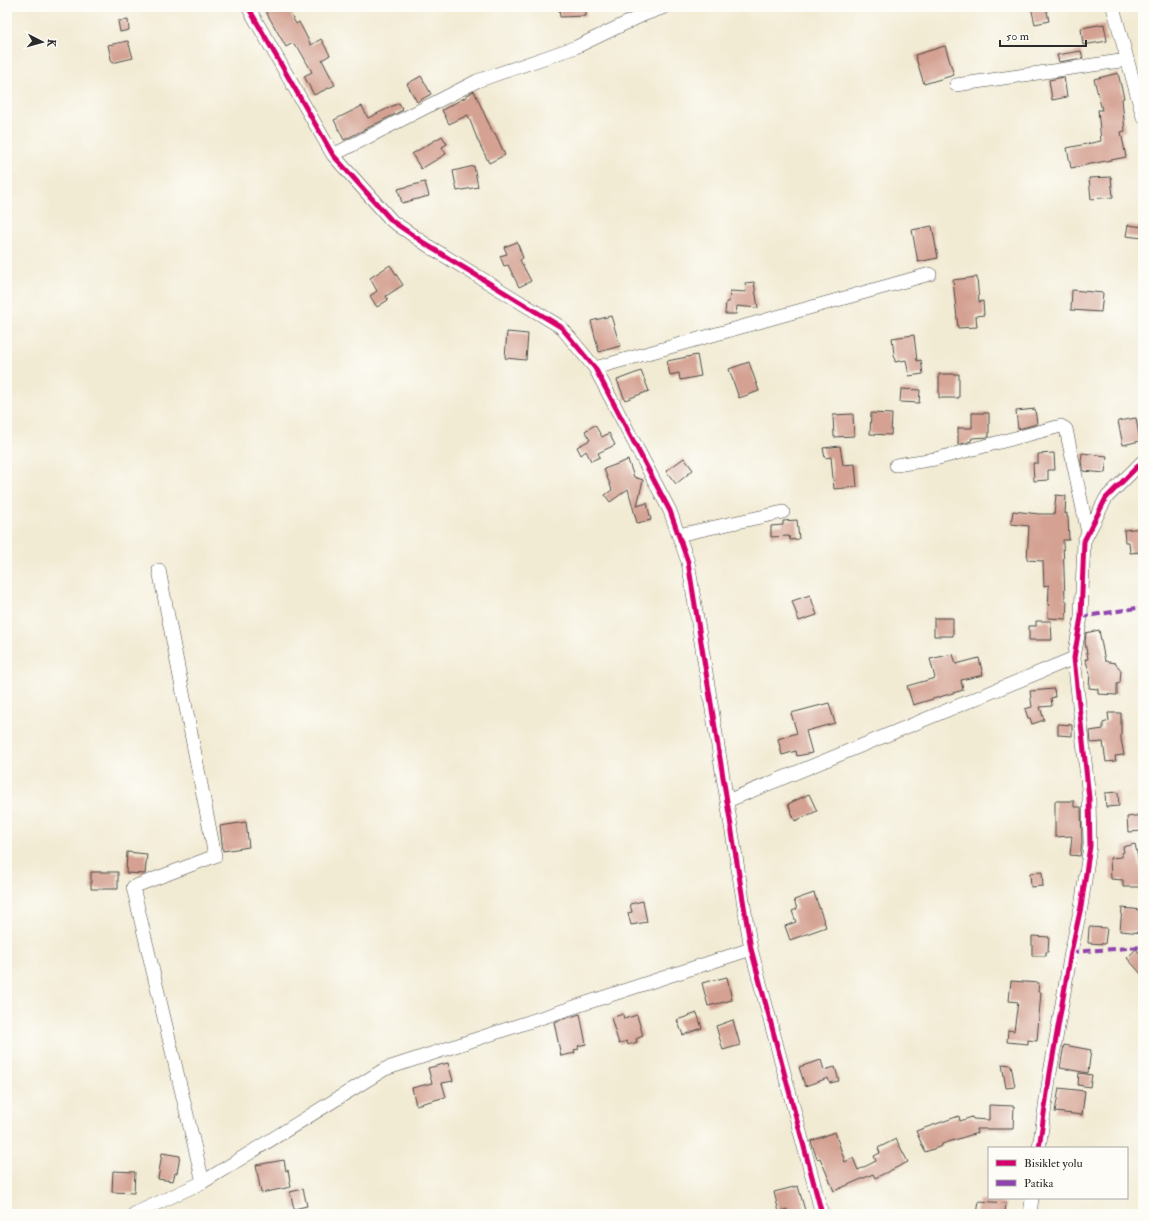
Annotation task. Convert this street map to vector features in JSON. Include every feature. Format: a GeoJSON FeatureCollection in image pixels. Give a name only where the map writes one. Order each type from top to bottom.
{"type":"FeatureCollection","features":[{"type":"Feature","properties":{"kind":"street"},"geometry":{"type":"LineString","coordinates":[[248,7],[333,155],[392,221],[561,328],[595,368],[670,511],[688,562],[751,949],[822,1214]]}},
{"type":"Feature","properties":{"kind":"street"},"geometry":{"type":"LineString","coordinates":[[333,155],[477,80],[576,47],[643,15],[665,7]]}},
{"type":"Feature","properties":{"kind":"street"},"geometry":{"type":"LineString","coordinates":[[1113,7],[1143,116]]}},
{"type":"Feature","properties":{"kind":"street"},"geometry":{"type":"LineString","coordinates":[[956,85],[1127,60]]}},
{"type":"Feature","properties":{"kind":"street"},"geometry":{"type":"LineString","coordinates":[[595,368],[930,274]]}},
{"type":"Feature","properties":{"kind":"street"},"geometry":{"type":"LineString","coordinates":[[896,465],[934,459],[1061,426],[1066,429],[1088,533]]}},
{"type":"Feature","properties":{"kind":"street"},"geometry":{"type":"LineString","coordinates":[[1039,1147],[1050,1073],[1071,952],[1081,907],[1090,846],[1089,798],[1074,658],[1081,617],[1084,541],[1106,498],[1143,461]]}},
{"type":"Feature","properties":{"kind":"street"},"geometry":{"type":"LineString","coordinates":[[678,535],[783,512]]}},
{"type":"Feature","properties":{"kind":"street"},"geometry":{"type":"LineString","coordinates":[[159,570],[215,856],[133,887],[203,1182]]}},
{"type":"Feature","properties":{"kind":"street"},"geometry":{"type":"LineString","coordinates":[[726,800],[1074,658]]}},
{"type":"Feature","properties":{"kind":"street"},"geometry":{"type":"LineString","coordinates":[[134,1214],[203,1182],[385,1069],[751,949]]}},
{"type":"Feature","properties":{"kind":"street"},"geometry":{"type":"LineString","coordinates":[[1030,1214],[1032,1199]]}},
{"type":"Feature","properties":{"kind":"building"},"geometry":{"type":"Polygon","coordinates":[[[271,7],[287,7],[296,24],[299,22],[311,45],[321,39],[330,55],[322,60],[335,85],[314,95],[304,76],[312,72],[298,47],[296,48],[293,43],[286,47],[265,10],[271,7]]]}},
{"type":"Feature","properties":{"kind":"building"},"geometry":{"type":"Polygon","coordinates":[[[559,7],[586,7],[586,16],[560,17],[559,7]]]}},
{"type":"Feature","properties":{"kind":"building"},"geometry":{"type":"Polygon","coordinates":[[[1031,7],[1046,7],[1049,21],[1035,24],[1031,7]]]}},
{"type":"Feature","properties":{"kind":"building"},"geometry":{"type":"Polygon","coordinates":[[[128,20],[129,30],[120,32],[118,21],[128,20]]]}},
{"type":"Feature","properties":{"kind":"building"},"geometry":{"type":"Polygon","coordinates":[[[1104,24],[1107,41],[1083,45],[1081,28],[1104,24]]]}},
{"type":"Feature","properties":{"kind":"building"},"geometry":{"type":"Polygon","coordinates":[[[128,41],[133,58],[112,63],[108,45],[128,41]]]}},
{"type":"Feature","properties":{"kind":"building"},"geometry":{"type":"Polygon","coordinates":[[[945,46],[954,75],[924,84],[915,55],[945,46]]]}},
{"type":"Feature","properties":{"kind":"building"},"geometry":{"type":"Polygon","coordinates":[[[1081,51],[1083,58],[1059,62],[1057,55],[1081,51]]]}},
{"type":"Feature","properties":{"kind":"building"},"geometry":{"type":"Polygon","coordinates":[[[1118,73],[1124,98],[1122,99],[1125,131],[1121,132],[1126,157],[1071,168],[1067,148],[1101,141],[1098,110],[1102,110],[1094,79],[1118,73]]]}},
{"type":"Feature","properties":{"kind":"building"},"geometry":{"type":"Polygon","coordinates":[[[421,76],[431,94],[417,102],[407,84],[421,76]]]}},
{"type":"Feature","properties":{"kind":"building"},"geometry":{"type":"Polygon","coordinates":[[[1064,77],[1067,97],[1052,100],[1049,80],[1064,77]]]}},
{"type":"Feature","properties":{"kind":"building"},"geometry":{"type":"Polygon","coordinates":[[[474,91],[493,133],[495,133],[505,155],[489,163],[478,141],[468,115],[449,124],[442,110],[474,91]]]}},
{"type":"Feature","properties":{"kind":"building"},"geometry":{"type":"Polygon","coordinates":[[[399,103],[403,110],[344,140],[334,120],[362,106],[368,118],[399,103]]]}},
{"type":"Feature","properties":{"kind":"building"},"geometry":{"type":"Polygon","coordinates":[[[442,136],[447,144],[442,147],[446,154],[421,169],[412,154],[442,136]]]}},
{"type":"Feature","properties":{"kind":"building"},"geometry":{"type":"Polygon","coordinates":[[[474,166],[478,187],[457,191],[453,171],[474,166]]]}},
{"type":"Feature","properties":{"kind":"building"},"geometry":{"type":"Polygon","coordinates":[[[1111,177],[1113,197],[1091,199],[1089,178],[1111,177]]]}},
{"type":"Feature","properties":{"kind":"building"},"geometry":{"type":"Polygon","coordinates":[[[425,182],[429,196],[402,203],[398,189],[425,182]]]}},
{"type":"Feature","properties":{"kind":"building"},"geometry":{"type":"Polygon","coordinates":[[[1128,225],[1143,227],[1143,238],[1126,236],[1128,225]]]}},
{"type":"Feature","properties":{"kind":"building"},"geometry":{"type":"Polygon","coordinates":[[[932,226],[938,258],[918,262],[912,230],[932,226]]]}},
{"type":"Feature","properties":{"kind":"building"},"geometry":{"type":"Polygon","coordinates":[[[517,242],[523,258],[520,260],[531,281],[519,287],[508,265],[504,266],[500,256],[507,254],[504,247],[517,242]]]}},
{"type":"Feature","properties":{"kind":"building"},"geometry":{"type":"Polygon","coordinates":[[[390,265],[403,285],[386,296],[388,300],[377,307],[370,296],[377,291],[370,278],[390,265]]]}},
{"type":"Feature","properties":{"kind":"building"},"geometry":{"type":"Polygon","coordinates":[[[977,277],[979,302],[983,301],[984,315],[976,316],[977,327],[958,328],[953,280],[977,277]]]}},
{"type":"Feature","properties":{"kind":"building"},"geometry":{"type":"Polygon","coordinates":[[[754,282],[758,308],[737,306],[736,314],[725,314],[726,302],[729,302],[730,291],[746,292],[745,283],[754,282]]]}},
{"type":"Feature","properties":{"kind":"building"},"geometry":{"type":"Polygon","coordinates":[[[1072,290],[1103,293],[1101,312],[1071,310],[1072,290]]]}},
{"type":"Feature","properties":{"kind":"building"},"geometry":{"type":"Polygon","coordinates":[[[611,316],[620,346],[599,352],[591,321],[611,316]]]}},
{"type":"Feature","properties":{"kind":"building"},"geometry":{"type":"Polygon","coordinates":[[[507,332],[528,334],[526,360],[505,358],[507,332]]]}},
{"type":"Feature","properties":{"kind":"building"},"geometry":{"type":"Polygon","coordinates":[[[914,335],[917,361],[921,360],[923,374],[909,376],[906,360],[895,362],[892,338],[914,335]]]}},
{"type":"Feature","properties":{"kind":"building"},"geometry":{"type":"Polygon","coordinates":[[[697,355],[701,376],[680,380],[679,373],[670,375],[667,361],[697,355]]]}},
{"type":"Feature","properties":{"kind":"building"},"geometry":{"type":"Polygon","coordinates":[[[749,362],[759,391],[739,398],[729,369],[749,362]]]}},
{"type":"Feature","properties":{"kind":"building"},"geometry":{"type":"Polygon","coordinates":[[[641,371],[649,391],[625,400],[617,380],[641,371]]]}},
{"type":"Feature","properties":{"kind":"building"},"geometry":{"type":"Polygon","coordinates":[[[939,374],[959,374],[959,398],[939,398],[939,374]]]}},
{"type":"Feature","properties":{"kind":"building"},"geometry":{"type":"Polygon","coordinates":[[[901,389],[920,390],[919,403],[900,402],[901,389]]]}},
{"type":"Feature","properties":{"kind":"building"},"geometry":{"type":"Polygon","coordinates":[[[1035,409],[1037,424],[1018,429],[1016,411],[1035,409]]]}},
{"type":"Feature","properties":{"kind":"building"},"geometry":{"type":"Polygon","coordinates":[[[871,413],[892,414],[891,435],[870,434],[871,413]]]}},
{"type":"Feature","properties":{"kind":"building"},"geometry":{"type":"Polygon","coordinates":[[[972,413],[989,413],[989,437],[972,438],[971,441],[958,445],[958,428],[972,428],[972,413]]]}},
{"type":"Feature","properties":{"kind":"building"},"geometry":{"type":"Polygon","coordinates":[[[853,414],[854,436],[834,437],[833,415],[853,414]]]}},
{"type":"Feature","properties":{"kind":"building"},"geometry":{"type":"Polygon","coordinates":[[[1136,418],[1140,441],[1123,445],[1118,421],[1136,418]]]}},
{"type":"Feature","properties":{"kind":"building"},"geometry":{"type":"Polygon","coordinates":[[[595,425],[602,437],[609,433],[615,445],[598,453],[600,457],[591,461],[586,451],[581,455],[577,447],[590,440],[585,431],[595,425]]]}},
{"type":"Feature","properties":{"kind":"building"},"geometry":{"type":"Polygon","coordinates":[[[840,446],[843,465],[855,464],[857,487],[834,489],[831,457],[825,458],[823,448],[840,446]]]}},
{"type":"Feature","properties":{"kind":"building"},"geometry":{"type":"Polygon","coordinates":[[[1054,453],[1055,470],[1048,470],[1048,480],[1034,481],[1033,463],[1038,463],[1038,454],[1054,453]]]}},
{"type":"Feature","properties":{"kind":"building"},"geometry":{"type":"Polygon","coordinates":[[[1082,453],[1107,456],[1105,473],[1083,471],[1081,462],[1082,453]]]}},
{"type":"Feature","properties":{"kind":"building"},"geometry":{"type":"Polygon","coordinates":[[[684,458],[693,470],[676,484],[666,471],[684,458]]]}},
{"type":"Feature","properties":{"kind":"building"},"geometry":{"type":"Polygon","coordinates":[[[628,460],[634,477],[643,480],[637,506],[647,503],[651,520],[637,523],[628,489],[610,502],[605,495],[612,490],[604,469],[628,460]]]}},
{"type":"Feature","properties":{"kind":"building"},"geometry":{"type":"Polygon","coordinates":[[[1056,495],[1066,496],[1065,514],[1067,513],[1068,517],[1069,540],[1063,540],[1065,601],[1067,601],[1066,619],[1048,618],[1049,585],[1044,586],[1043,561],[1027,560],[1029,526],[1011,524],[1013,511],[1054,514],[1056,495]]]}},
{"type":"Feature","properties":{"kind":"building"},"geometry":{"type":"Polygon","coordinates":[[[797,520],[799,539],[790,540],[789,536],[771,537],[771,526],[783,525],[783,521],[797,520]]]}},
{"type":"Feature","properties":{"kind":"building"},"geometry":{"type":"Polygon","coordinates":[[[1143,528],[1143,546],[1141,546],[1141,552],[1130,553],[1129,542],[1125,542],[1124,530],[1143,528]]]}},
{"type":"Feature","properties":{"kind":"building"},"geometry":{"type":"Polygon","coordinates":[[[810,595],[817,615],[799,621],[792,601],[810,595]]]}},
{"type":"Feature","properties":{"kind":"building"},"geometry":{"type":"Polygon","coordinates":[[[934,618],[953,618],[953,636],[934,636],[934,618]]]}},
{"type":"Feature","properties":{"kind":"building"},"geometry":{"type":"Polygon","coordinates":[[[1036,621],[1051,621],[1052,640],[1029,640],[1029,626],[1036,626],[1036,621]]]}},
{"type":"Feature","properties":{"kind":"building"},"geometry":{"type":"Polygon","coordinates":[[[1099,630],[1105,661],[1115,663],[1121,670],[1120,683],[1117,684],[1117,695],[1098,694],[1098,689],[1089,688],[1090,673],[1085,659],[1088,659],[1085,642],[1086,633],[1099,630]]]}},
{"type":"Feature","properties":{"kind":"building"},"geometry":{"type":"Polygon","coordinates":[[[953,654],[956,664],[979,658],[983,675],[961,680],[963,690],[913,705],[907,686],[935,678],[930,659],[953,654]]]}},
{"type":"Feature","properties":{"kind":"building"},"geometry":{"type":"Polygon","coordinates":[[[1054,689],[1055,697],[1051,698],[1052,706],[1040,707],[1044,720],[1032,724],[1025,709],[1032,707],[1030,691],[1054,689]]]}},
{"type":"Feature","properties":{"kind":"building"},"geometry":{"type":"Polygon","coordinates":[[[829,703],[835,723],[806,731],[812,753],[797,756],[796,751],[782,755],[778,739],[797,733],[791,713],[829,703]]]}},
{"type":"Feature","properties":{"kind":"building"},"geometry":{"type":"Polygon","coordinates":[[[1108,713],[1121,713],[1121,739],[1124,755],[1115,756],[1116,761],[1106,762],[1103,742],[1091,743],[1090,731],[1103,729],[1103,723],[1109,721],[1108,713]]]}},
{"type":"Feature","properties":{"kind":"building"},"geometry":{"type":"Polygon","coordinates":[[[1058,724],[1072,725],[1072,736],[1058,735],[1058,724]]]}},
{"type":"Feature","properties":{"kind":"building"},"geometry":{"type":"Polygon","coordinates":[[[1118,792],[1119,806],[1106,807],[1105,793],[1118,792]]]}},
{"type":"Feature","properties":{"kind":"building"},"geometry":{"type":"Polygon","coordinates":[[[809,794],[817,811],[795,821],[788,804],[809,794]]]}},
{"type":"Feature","properties":{"kind":"building"},"geometry":{"type":"Polygon","coordinates":[[[1055,801],[1074,801],[1074,807],[1081,807],[1082,843],[1080,856],[1070,855],[1072,836],[1055,837],[1055,801]]]}},
{"type":"Feature","properties":{"kind":"building"},"geometry":{"type":"Polygon","coordinates":[[[1143,815],[1143,831],[1128,832],[1127,817],[1143,815]]]}},
{"type":"Feature","properties":{"kind":"building"},"geometry":{"type":"Polygon","coordinates":[[[246,822],[249,847],[223,851],[220,826],[246,822]]]}},
{"type":"Feature","properties":{"kind":"building"},"geometry":{"type":"Polygon","coordinates":[[[1135,844],[1141,871],[1143,871],[1143,887],[1123,887],[1123,880],[1111,879],[1110,858],[1122,857],[1122,853],[1124,852],[1123,847],[1135,844]]]}},
{"type":"Feature","properties":{"kind":"building"},"geometry":{"type":"Polygon","coordinates":[[[127,852],[147,854],[145,874],[126,873],[127,852]]]}},
{"type":"Feature","properties":{"kind":"building"},"geometry":{"type":"Polygon","coordinates":[[[91,872],[118,872],[118,889],[91,889],[91,872]]]}},
{"type":"Feature","properties":{"kind":"building"},"geometry":{"type":"Polygon","coordinates":[[[1042,872],[1043,886],[1031,887],[1030,873],[1042,872]]]}},
{"type":"Feature","properties":{"kind":"building"},"geometry":{"type":"Polygon","coordinates":[[[814,893],[826,927],[790,940],[785,926],[796,922],[792,911],[797,909],[794,900],[814,893]]]}},
{"type":"Feature","properties":{"kind":"building"},"geometry":{"type":"Polygon","coordinates":[[[643,901],[647,922],[631,925],[628,913],[632,912],[630,904],[643,901]]]}},
{"type":"Feature","properties":{"kind":"building"},"geometry":{"type":"Polygon","coordinates":[[[1122,908],[1143,910],[1143,933],[1120,931],[1122,908]]]}},
{"type":"Feature","properties":{"kind":"building"},"geometry":{"type":"Polygon","coordinates":[[[1089,927],[1107,928],[1105,944],[1088,943],[1089,927]]]}},
{"type":"Feature","properties":{"kind":"building"},"geometry":{"type":"Polygon","coordinates":[[[1032,936],[1049,937],[1048,952],[1046,952],[1046,956],[1032,956],[1032,936]]]}},
{"type":"Feature","properties":{"kind":"building"},"geometry":{"type":"Polygon","coordinates":[[[1136,949],[1143,957],[1143,976],[1127,958],[1136,949]]]}},
{"type":"Feature","properties":{"kind":"building"},"geometry":{"type":"Polygon","coordinates":[[[727,977],[732,1000],[708,1006],[702,983],[727,977]]]}},
{"type":"Feature","properties":{"kind":"building"},"geometry":{"type":"Polygon","coordinates":[[[1011,981],[1039,983],[1038,992],[1041,992],[1037,1041],[1028,1040],[1028,1044],[1007,1042],[1008,1030],[1014,1031],[1018,1002],[1009,1001],[1011,981]]]}},
{"type":"Feature","properties":{"kind":"building"},"geometry":{"type":"Polygon","coordinates":[[[697,1013],[702,1028],[683,1035],[677,1020],[697,1013]]]}},
{"type":"Feature","properties":{"kind":"building"},"geometry":{"type":"Polygon","coordinates":[[[580,1014],[586,1044],[578,1046],[579,1049],[574,1050],[575,1053],[561,1056],[554,1022],[580,1014]]]}},
{"type":"Feature","properties":{"kind":"building"},"geometry":{"type":"Polygon","coordinates":[[[623,1014],[624,1019],[637,1015],[643,1036],[636,1039],[637,1042],[628,1045],[627,1041],[619,1044],[611,1018],[623,1014]]]}},
{"type":"Feature","properties":{"kind":"building"},"geometry":{"type":"Polygon","coordinates":[[[733,1020],[740,1045],[723,1050],[716,1026],[733,1020]]]}},
{"type":"Feature","properties":{"kind":"building"},"geometry":{"type":"Polygon","coordinates":[[[1064,1045],[1091,1050],[1088,1073],[1060,1068],[1064,1045]]]}},
{"type":"Feature","properties":{"kind":"building"},"geometry":{"type":"Polygon","coordinates":[[[821,1060],[824,1070],[835,1067],[839,1081],[830,1083],[828,1078],[805,1086],[799,1067],[821,1060]]]}},
{"type":"Feature","properties":{"kind":"building"},"geometry":{"type":"Polygon","coordinates":[[[448,1063],[453,1081],[442,1083],[446,1097],[416,1105],[412,1088],[432,1083],[428,1068],[448,1063]]]}},
{"type":"Feature","properties":{"kind":"building"},"geometry":{"type":"Polygon","coordinates":[[[1002,1064],[1011,1065],[1015,1087],[1006,1088],[1002,1064]]]}},
{"type":"Feature","properties":{"kind":"building"},"geometry":{"type":"Polygon","coordinates":[[[1079,1073],[1092,1075],[1090,1087],[1078,1085],[1079,1073]]]}},
{"type":"Feature","properties":{"kind":"building"},"geometry":{"type":"Polygon","coordinates":[[[1059,1088],[1085,1091],[1082,1115],[1055,1112],[1059,1088]]]}},
{"type":"Feature","properties":{"kind":"building"},"geometry":{"type":"Polygon","coordinates":[[[989,1105],[1014,1106],[1013,1129],[976,1129],[977,1133],[942,1144],[942,1146],[925,1152],[916,1131],[959,1116],[960,1121],[972,1117],[973,1119],[989,1120],[989,1105]]]}},
{"type":"Feature","properties":{"kind":"building"},"geometry":{"type":"Polygon","coordinates":[[[835,1132],[845,1162],[853,1158],[858,1170],[876,1161],[874,1156],[880,1153],[878,1148],[896,1139],[908,1162],[875,1178],[873,1174],[834,1191],[820,1158],[817,1159],[811,1141],[835,1132]]]}},
{"type":"Feature","properties":{"kind":"building"},"geometry":{"type":"Polygon","coordinates":[[[162,1153],[180,1156],[177,1173],[175,1173],[173,1181],[158,1179],[162,1153]]]}},
{"type":"Feature","properties":{"kind":"building"},"geometry":{"type":"Polygon","coordinates":[[[284,1160],[286,1171],[288,1170],[291,1187],[261,1193],[256,1165],[284,1160]]]}},
{"type":"Feature","properties":{"kind":"building"},"geometry":{"type":"Polygon","coordinates":[[[113,1171],[135,1172],[134,1193],[112,1192],[113,1171]]]}},
{"type":"Feature","properties":{"kind":"building"},"geometry":{"type":"Polygon","coordinates":[[[798,1186],[806,1214],[788,1214],[787,1209],[779,1212],[774,1192],[798,1186]]]}},
{"type":"Feature","properties":{"kind":"building"},"geometry":{"type":"Polygon","coordinates":[[[303,1189],[307,1206],[294,1209],[290,1192],[303,1189]]]}},
{"type":"Feature","properties":{"kind":"building"},"geometry":{"type":"Polygon","coordinates":[[[979,1201],[1006,1203],[1005,1214],[977,1214],[979,1201]]]}},
{"type":"Feature","properties":{"kind":"marked path"},"geometry":{"type":"LineString","coordinates":[[1081,617],[1143,607]]}},
{"type":"Feature","properties":{"kind":"marked path"},"geometry":{"type":"LineString","coordinates":[[1071,952],[1143,947]]}},
{"type":"Feature","properties":{"kind":"cycle path"},"geometry":{"type":"LineString","coordinates":[[248,7],[333,155],[392,221],[430,247],[561,327],[595,368],[670,511],[688,562],[751,949],[822,1214]]}},
{"type":"Feature","properties":{"kind":"cycle path"},"geometry":{"type":"LineString","coordinates":[[1039,1147],[1050,1073],[1071,952],[1081,907],[1090,846],[1089,798],[1074,658],[1081,617],[1084,541],[1106,498],[1143,461]]}}]}
